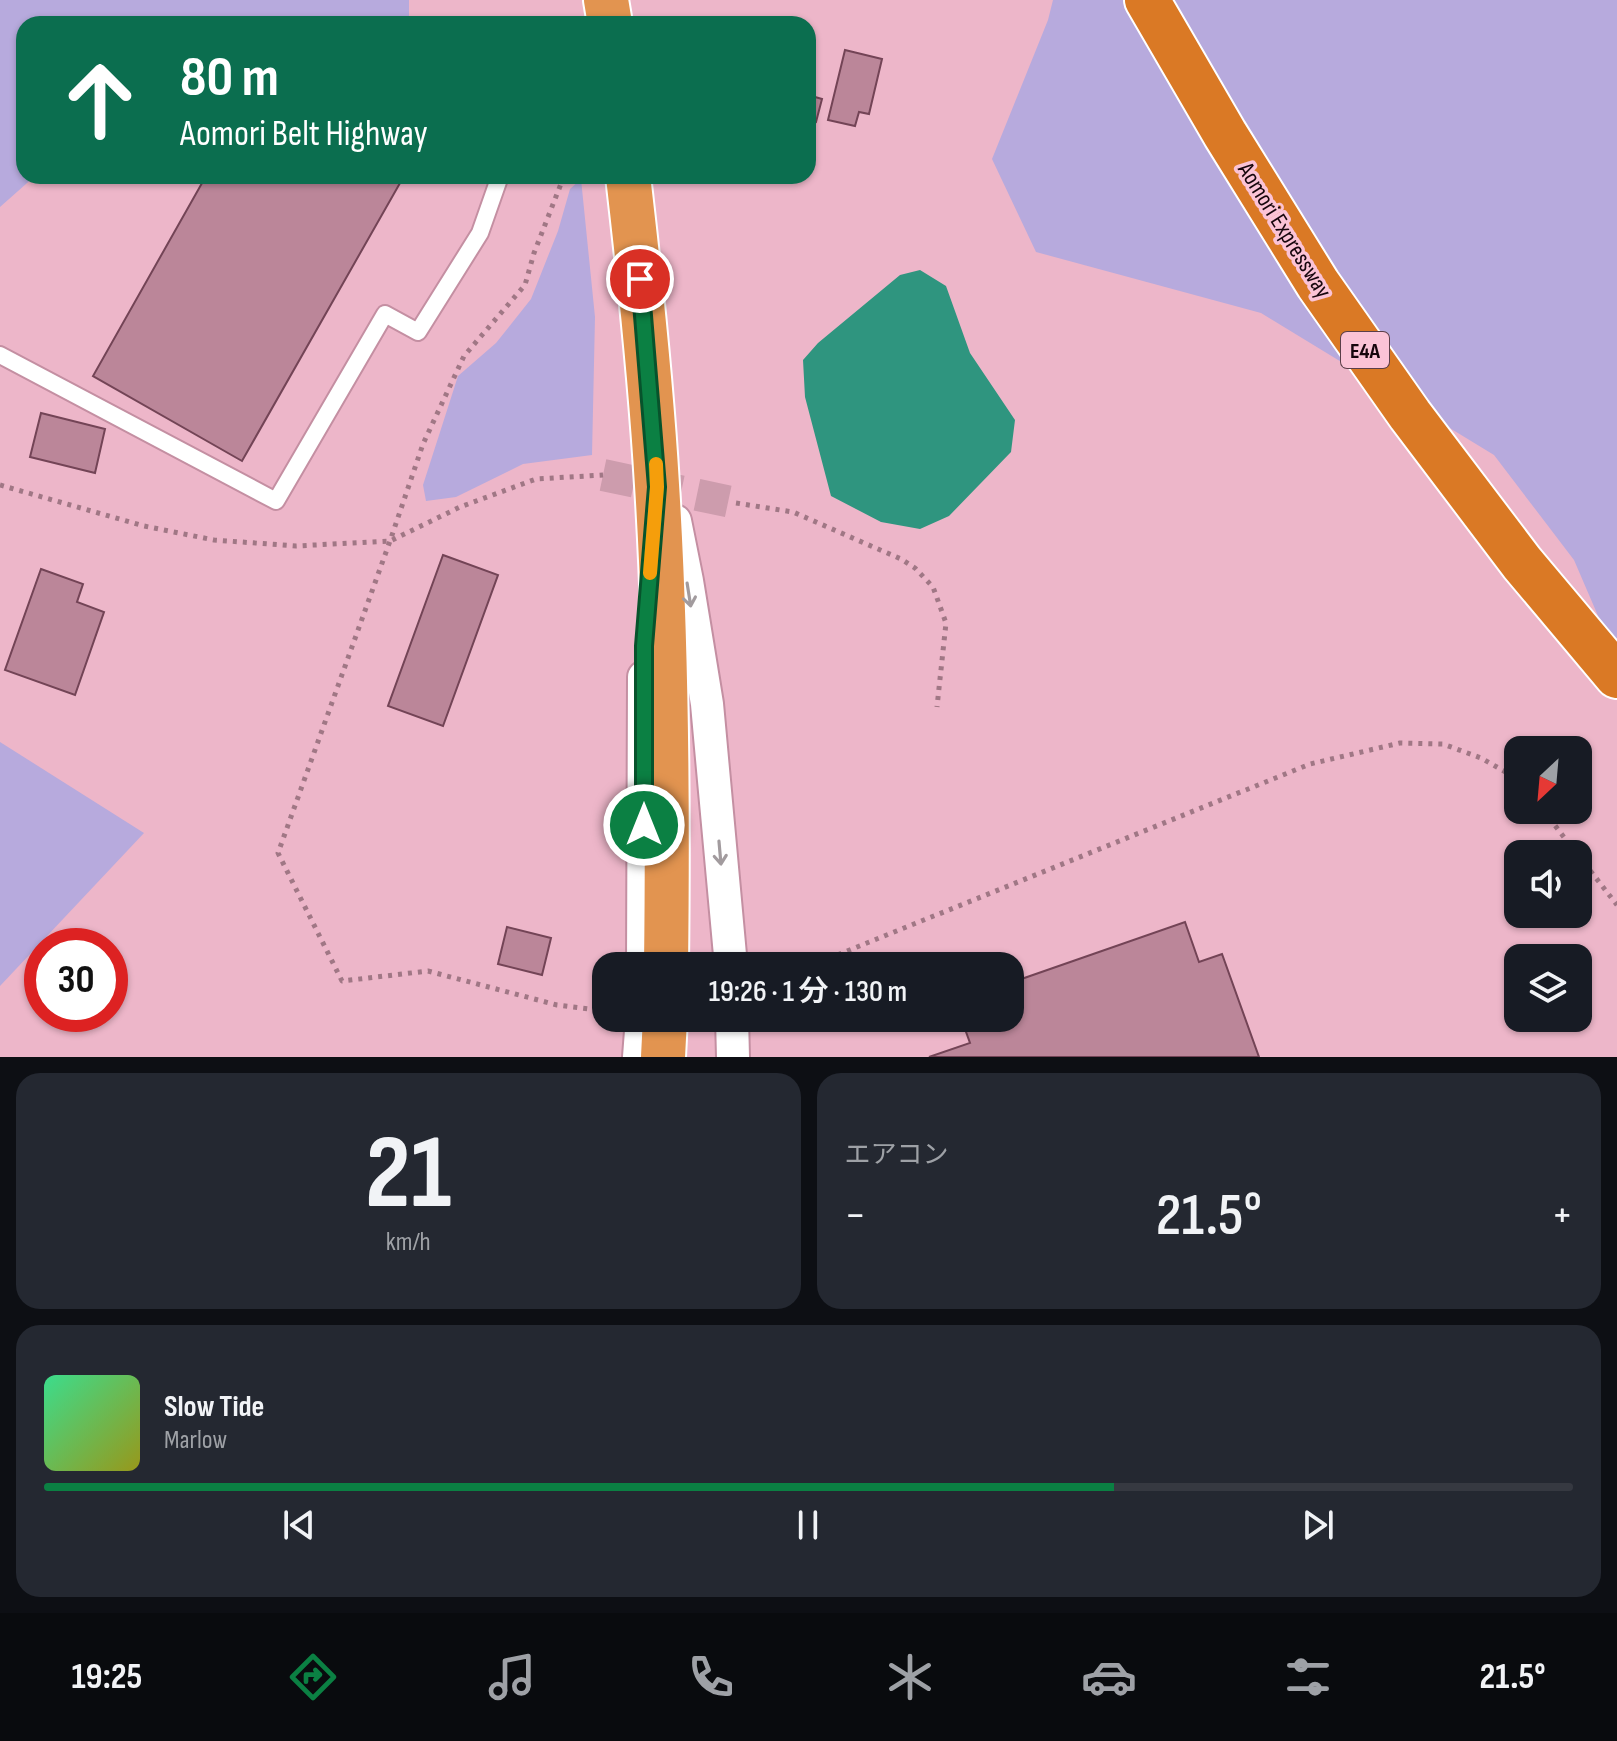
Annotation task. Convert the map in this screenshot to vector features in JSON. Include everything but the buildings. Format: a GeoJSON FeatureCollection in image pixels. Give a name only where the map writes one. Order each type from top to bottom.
{"type":"FeatureCollection","features":[{"type":"Feature","properties":{"kind":"highway","name":"Aomori Expressway"},"geometry":{"type":"LineString","coordinates":[[1147,0],[1318,284],[1410,415],[1522,563],[1617,676]]}},
{"type":"Feature","properties":{"kind":"highway"},"geometry":{"type":"LineString","coordinates":[[629,184],[657,487],[666,713],[666,952]]}},
{"type":"Feature","properties":{"kind":"highway"},"geometry":{"type":"LineString","coordinates":[[663,1057],[664,1032]]}},
{"type":"Feature","properties":{"kind":"street"},"geometry":{"type":"LineString","coordinates":[[652,408],[687,581],[707,704],[730,952]]}},
{"type":"Feature","properties":{"kind":"street"},"geometry":{"type":"LineString","coordinates":[[643,952],[644,646],[657,487]]}},
{"type":"Feature","properties":{"kind":"street"},"geometry":{"type":"LineString","coordinates":[[639,1057],[641,1032]]}},
{"type":"Feature","properties":{"kind":"street"},"geometry":{"type":"LineString","coordinates":[[732,1032],[733,1057]]}},
{"type":"Feature","properties":{"kind":"lane"},"geometry":{"type":"LineString","coordinates":[[0,355],[276,501],[385,314],[418,332],[480,233],[497,184]]}},
{"type":"Feature","properties":{"kind":"path"},"geometry":{"type":"LineString","coordinates":[[561,184],[525,285],[464,356],[423,444],[278,853],[342,981],[428,971],[557,1005],[592,1009]]}},
{"type":"Feature","properties":{"kind":"path"},"geometry":{"type":"LineString","coordinates":[[0,485],[144,526],[214,540],[296,546],[390,541],[460,507],[536,479],[603,475]]}},
{"type":"Feature","properties":{"kind":"path"},"geometry":{"type":"LineString","coordinates":[[736,503],[793,512],[915,568],[933,587],[946,623],[937,707]]}},
{"type":"Feature","properties":{"kind":"path"},"geometry":{"type":"LineString","coordinates":[[845,952],[1310,764],[1400,743],[1443,744],[1481,758],[1504,771]]}},
{"type":"Feature","properties":{"kind":"path"},"geometry":{"type":"LineString","coordinates":[[1554,824],[1567,840]]}},
{"type":"Feature","properties":{"kind":"path"},"geometry":{"type":"LineString","coordinates":[[1592,872],[1617,905]]}},
{"type":"Feature","properties":{"kind":"shaded area"},"geometry":{"type":"Polygon","coordinates":[[[0,0],[409,0],[409,16],[16,16],[16,184],[26,184],[0,207],[0,0]]]}},
{"type":"Feature","properties":{"kind":"shaded area"},"geometry":{"type":"Polygon","coordinates":[[[1053,0],[1617,0],[1617,660],[1574,560],[1494,455],[1261,313],[1036,252],[992,159],[1048,20],[1053,0]]]}},
{"type":"Feature","properties":{"kind":"shaded area"},"geometry":{"type":"Polygon","coordinates":[[[582,184],[595,317],[592,455],[523,464],[456,497],[426,501],[423,485],[458,376],[496,343],[531,299],[558,231],[570,189],[582,184]]]}},
{"type":"Feature","properties":{"kind":"shaded area"},"geometry":{"type":"Polygon","coordinates":[[[920,270],[946,286],[970,353],[1015,420],[1011,452],[949,516],[920,529],[881,522],[831,496],[805,397],[803,360],[818,343],[900,275],[920,270]]]}},
{"type":"Feature","properties":{"kind":"shaded area"},"geometry":{"type":"Polygon","coordinates":[[[0,742],[144,833],[55,928],[24,928],[24,960],[0,986],[0,742]]]}},
{"type":"Feature","properties":{"kind":"tunnel"},"geometry":{"type":"LineString","coordinates":[[603,475],[736,503]]}},
{"type":"Feature","properties":{"kind":"slow traffic"},"geometry":{"type":"LineString","coordinates":[[650,573],[656,464]]}},
{"type":"Feature","properties":{"kind":"route"},"geometry":{"type":"LineString","coordinates":[[640,279],[657,487],[644,646],[644,825]]}}]}
